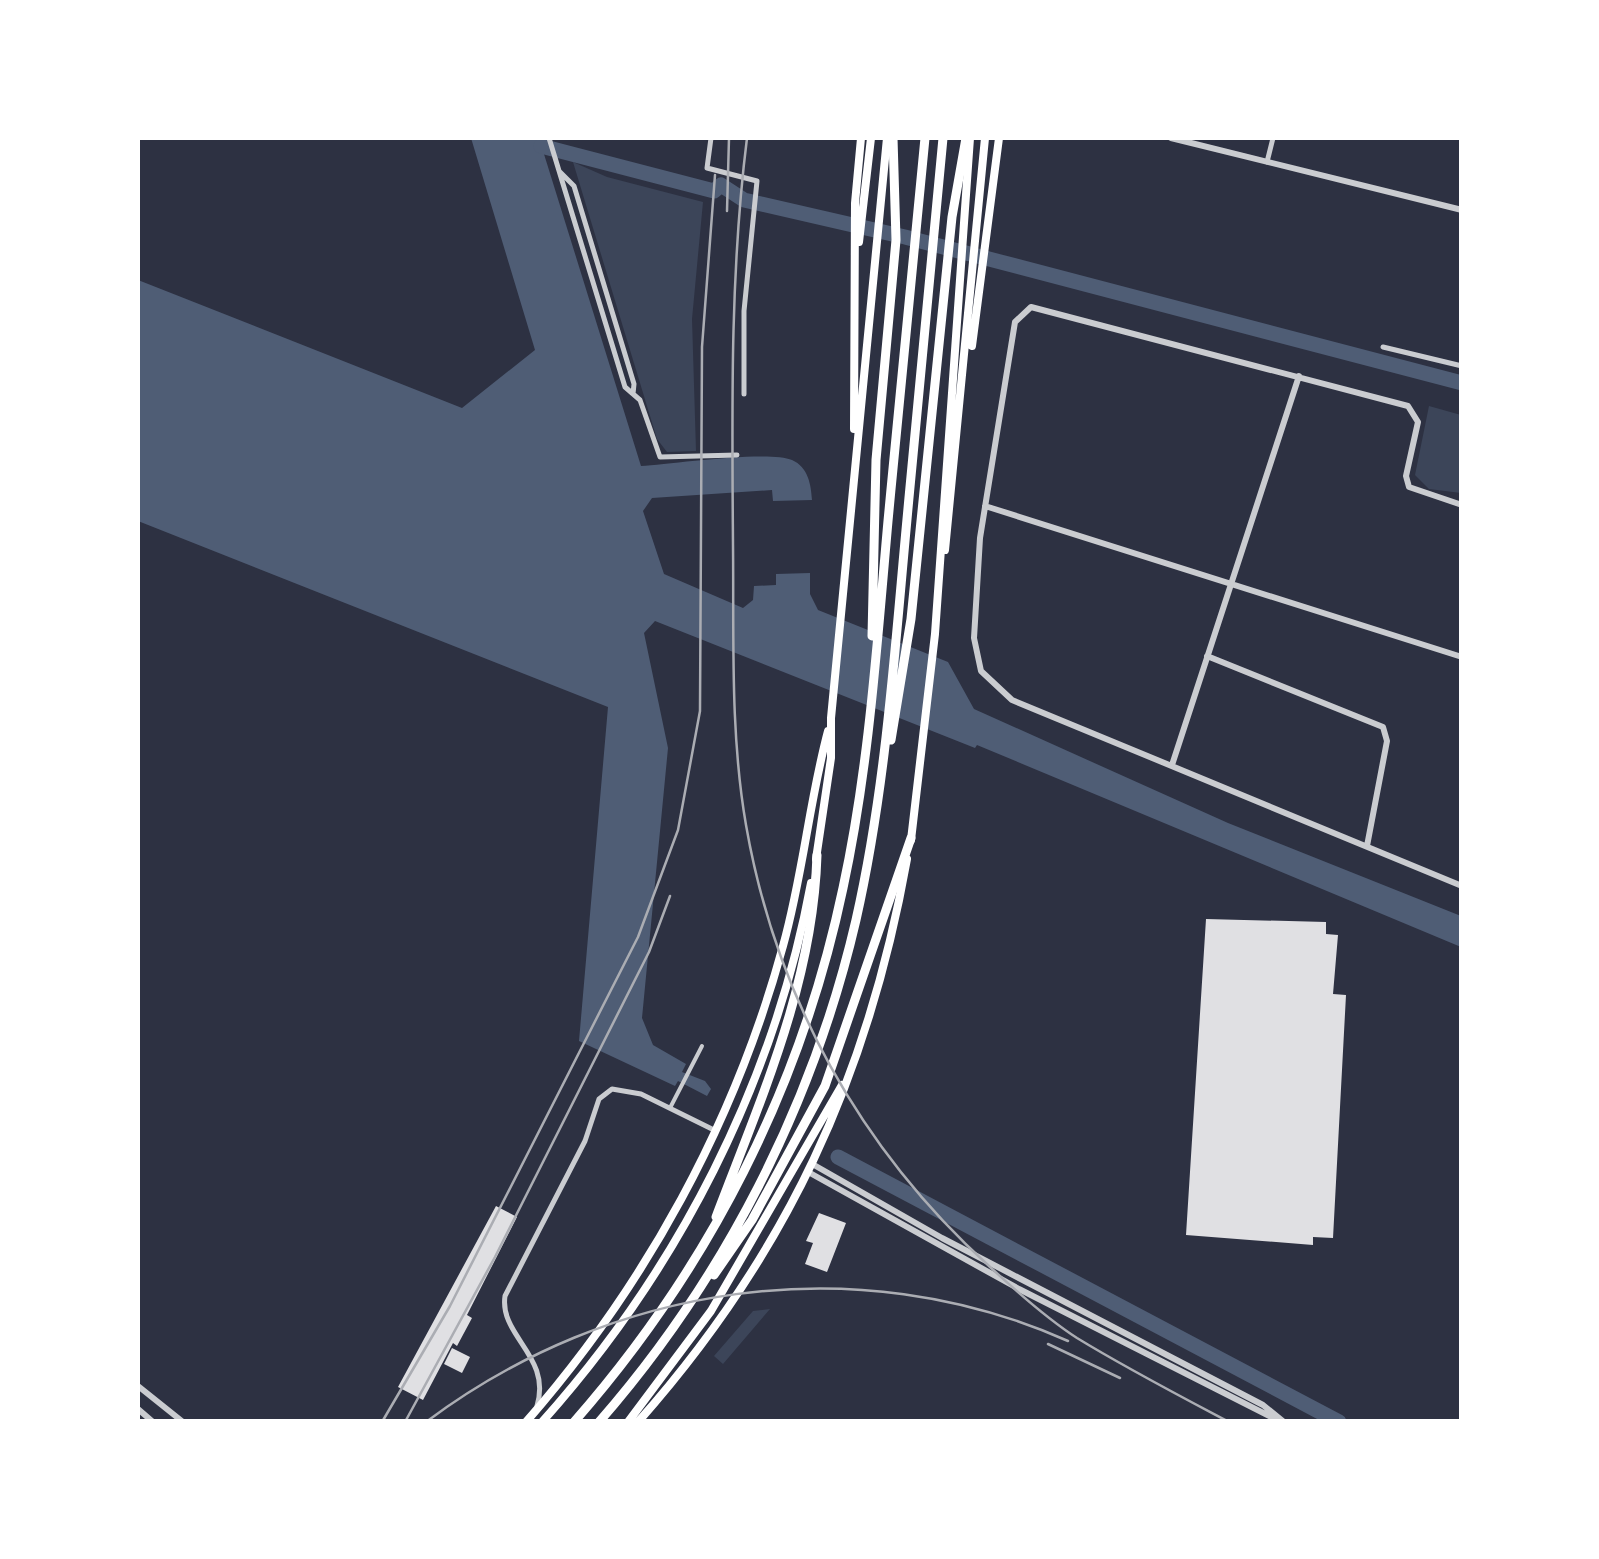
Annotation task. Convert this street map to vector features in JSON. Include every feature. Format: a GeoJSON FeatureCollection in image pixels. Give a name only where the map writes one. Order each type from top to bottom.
{"type":"FeatureCollection","features":[{"type":"Feature","properties":{"kind":"highway"},"geometry":{"type":"LineString","coordinates":[[855,474],[860,138]]}},
{"type":"Feature","properties":{"kind":"highway"},"geometry":{"type":"LineString","coordinates":[[860,192],[871,138]]}},
{"type":"Feature","properties":{"kind":"highway"},"geometry":{"type":"LineString","coordinates":[[706,1243],[791,1018],[815,905],[824,771],[890,138]]}},
{"type":"Feature","properties":{"kind":"highway"},"geometry":{"type":"LineString","coordinates":[[872,694],[876,460],[896,240],[890,138]]}},
{"type":"Feature","properties":{"kind":"highway"},"geometry":{"type":"LineString","coordinates":[[574,1422],[678,1288],[706,1243],[759,1143],[811,1010],[841,900],[862,774],[925,138]]}},
{"type":"Feature","properties":{"kind":"highway"},"geometry":{"type":"LineString","coordinates":[[880,781],[943,138]]}},
{"type":"Feature","properties":{"kind":"highway"},"geometry":{"type":"LineString","coordinates":[[694,1298],[754,1196],[810,1069],[856,920],[911,619],[952,217],[968,138]]}},
{"type":"Feature","properties":{"kind":"highway"},"geometry":{"type":"LineString","coordinates":[[935,634],[968,138]]}},
{"type":"Feature","properties":{"kind":"highway"},"geometry":{"type":"LineString","coordinates":[[965,376],[976,216],[986,138]]}},
{"type":"Feature","properties":{"kind":"highway"},"geometry":{"type":"LineString","coordinates":[[638,1422],[728,1311],[812,1169],[840,1110],[887,957],[915,812],[965,376],[999,138]]}},
{"type":"Feature","properties":{"kind":"highway"},"geometry":{"type":"LineString","coordinates":[[526,1422],[631,1286],[716,1131],[752,1046],[780,958],[824,771]]}},
{"type":"Feature","properties":{"kind":"highway"},"geometry":{"type":"LineString","coordinates":[[599,1422],[743,1235],[816,1106],[840,1050],[911,838]]}},
{"type":"Feature","properties":{"kind":"highway"},"geometry":{"type":"LineString","coordinates":[[542,1422],[612,1336],[682,1230],[745,1104],[792,972],[816,855]]}},
{"type":"Feature","properties":{"kind":"highway"},"geometry":{"type":"LineString","coordinates":[[628,1422],[712,1311],[848,1077]]}},
{"type":"Feature","properties":{"kind":"street"},"geometry":{"type":"LineString","coordinates":[[548,138],[558,170],[574,186],[634,384],[632,394],[640,400],[660,457],[737,455]]}},
{"type":"Feature","properties":{"kind":"street"},"geometry":{"type":"LineString","coordinates":[[711,138],[707,168],[757,182],[752,207],[744,394]]}},
{"type":"Feature","properties":{"kind":"street"},"geometry":{"type":"LineString","coordinates":[[1171,138],[1461,207]]}},
{"type":"Feature","properties":{"kind":"street"},"geometry":{"type":"LineString","coordinates":[[1268,162],[1273,138]]}},
{"type":"Feature","properties":{"kind":"street"},"geometry":{"type":"LineString","coordinates":[[1462,505],[1409,487],[1406,476],[1418,422],[1408,406],[1042,307],[1025,309],[1015,322],[985,506],[974,648],[986,678],[1012,700],[1462,886]]}},
{"type":"Feature","properties":{"kind":"street"},"geometry":{"type":"LineString","coordinates":[[1384,347],[1462,366]]}},
{"type":"Feature","properties":{"kind":"street"},"geometry":{"type":"LineString","coordinates":[[1172,765],[1299,376]]}},
{"type":"Feature","properties":{"kind":"street"},"geometry":{"type":"LineString","coordinates":[[985,506],[1462,657]]}},
{"type":"Feature","properties":{"kind":"street"},"geometry":{"type":"LineString","coordinates":[[1208,656],[1383,727],[1388,742],[1367,846]]}},
{"type":"Feature","properties":{"kind":"street"},"geometry":{"type":"LineString","coordinates":[[670,1108],[702,1046]]}},
{"type":"Feature","properties":{"kind":"street"},"geometry":{"type":"LineString","coordinates":[[536,1409],[540,1380],[532,1366],[529,1348],[504,1314],[508,1286],[577,1159],[602,1094],[626,1090],[716,1131]]}},
{"type":"Feature","properties":{"kind":"street"},"geometry":{"type":"LineString","coordinates":[[812,1169],[1259,1414],[1284,1422]]}},
{"type":"Feature","properties":{"kind":"street"},"geometry":{"type":"LineString","coordinates":[[138,1386],[183,1422]]}},
{"type":"Feature","properties":{"kind":"street"},"geometry":{"type":"LineString","coordinates":[[138,1410],[153,1422]]}},
{"type":"Feature","properties":{"kind":"shaded area"},"geometry":{"type":"Polygon","coordinates":[[[471,138],[539,138],[641,466],[780,457],[797,463],[808,477],[812,500],[773,501],[772,490],[652,498],[643,511],[664,574],[743,608],[753,600],[754,586],[776,585],[776,574],[810,573],[810,594],[818,610],[948,662],[974,709],[1228,823],[1461,916],[1461,947],[977,745],[975,748],[655,621],[644,633],[668,748],[642,1018],[653,1045],[686,1064],[682,1072],[705,1081],[711,1089],[707,1096],[678,1081],[675,1086],[579,1041],[608,707],[138,521],[138,280],[462,408],[535,350],[471,138]]]}},
{"type":"Feature","properties":{"kind":"shaded area"},"geometry":{"type":"Polygon","coordinates":[[[573,162],[607,177],[703,202],[692,319],[696,451],[667,452],[657,439],[573,162]]]}},
{"type":"Feature","properties":{"kind":"shaded area"},"geometry":{"type":"Polygon","coordinates":[[[1429,406],[1461,415],[1461,493],[1429,489],[1415,475],[1429,406]]]}},
{"type":"Feature","properties":{"kind":"shaded area"},"geometry":{"type":"Polygon","coordinates":[[[770,1309],[723,1364],[714,1356],[753,1311],[770,1309]]]}},
{"type":"Feature","properties":{"kind":"building"},"geometry":{"type":"Polygon","coordinates":[[[1206,919],[1326,922],[1326,934],[1338,935],[1333,994],[1346,995],[1333,1238],[1313,1237],[1313,1245],[1186,1235],[1206,919]]]}},
{"type":"Feature","properties":{"kind":"building"},"geometry":{"type":"Polygon","coordinates":[[[496,1206],[517,1217],[467,1315],[472,1318],[457,1346],[453,1343],[423,1400],[398,1387],[496,1206]]]}},
{"type":"Feature","properties":{"kind":"building"},"geometry":{"type":"Polygon","coordinates":[[[819,1213],[846,1223],[827,1272],[805,1264],[813,1243],[806,1241],[819,1213]]]}},
{"type":"Feature","properties":{"kind":"building"},"geometry":{"type":"Polygon","coordinates":[[[452,1348],[470,1357],[462,1373],[444,1364],[452,1348]]]}},
{"type":"Feature","properties":{"kind":"waterway"},"geometry":{"type":"LineString","coordinates":[[541,146],[714,191],[721,185],[744,200],[905,237],[1462,383]]}},
{"type":"Feature","properties":{"kind":"waterway"},"geometry":{"type":"LineString","coordinates":[[838,1157],[1339,1422]]}},
{"type":"Feature","properties":{"kind":"railway"},"geometry":{"type":"LineString","coordinates":[[727,211],[729,138]]}},
{"type":"Feature","properties":{"kind":"railway"},"geometry":{"type":"LineString","coordinates":[[747,138],[733,341],[735,720],[746,825],[778,950],[830,1066],[863,1120],[943,1221],[1010,1285],[1065,1330],[1229,1422]]}},
{"type":"Feature","properties":{"kind":"railway"},"geometry":{"type":"LineString","coordinates":[[382,1422],[450,1306],[638,937],[678,830],[700,711],[702,347],[715,175]]}},
{"type":"Feature","properties":{"kind":"railway"},"geometry":{"type":"LineString","coordinates":[[405,1422],[495,1257],[649,952],[670,896]]}},
{"type":"Feature","properties":{"kind":"railway"},"geometry":{"type":"LineString","coordinates":[[426,1422],[498,1375],[574,1338],[654,1311],[736,1294],[820,1288],[904,1294],[987,1312],[1068,1341]]}},
{"type":"Feature","properties":{"kind":"railway"},"geometry":{"type":"LineString","coordinates":[[1048,1344],[1120,1378]]}}]}
